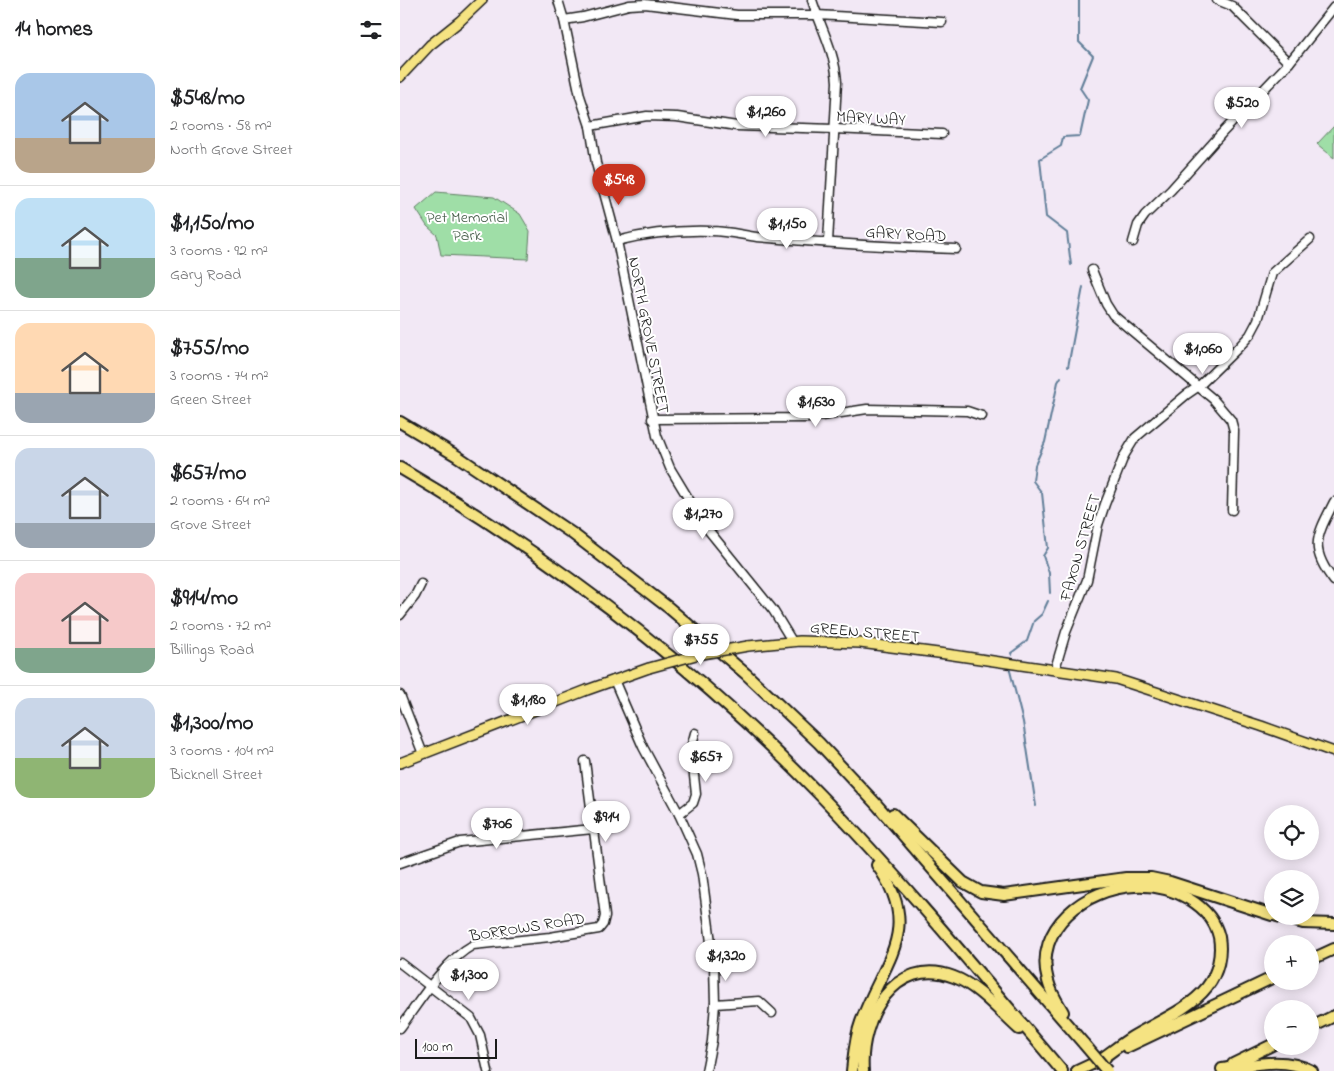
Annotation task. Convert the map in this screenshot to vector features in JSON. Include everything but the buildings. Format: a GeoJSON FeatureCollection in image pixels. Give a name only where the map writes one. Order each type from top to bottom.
{"type":"FeatureCollection","features":[{"type":"Feature","properties":{"kind":"highway"},"geometry":{"type":"LineString","coordinates":[[400,422],[457,456],[541,511],[622,570],[680,616],[773,699],[834,759],[892,812],[959,879],[977,890],[992,894],[1008,895],[1130,878],[1145,878],[1170,882],[1264,912]]}},
{"type":"Feature","properties":{"kind":"highway"},"geometry":{"type":"LineString","coordinates":[[400,468],[510,536],[624,619],[732,710],[834,810],[888,869],[1062,1071]]}},
{"type":"Feature","properties":{"kind":"highway"},"geometry":{"type":"LineString","coordinates":[[834,759],[898,828],[1108,1071]]}},
{"type":"Feature","properties":{"kind":"highway"},"geometry":{"type":"LineString","coordinates":[[834,810],[889,882],[896,900],[899,919],[898,937],[892,954],[863,1015],[858,1030],[852,1071]]}},
{"type":"Feature","properties":{"kind":"highway"},"geometry":{"type":"LineString","coordinates":[[1084,1044],[1056,1000],[1047,977],[1046,958],[1048,945],[1053,933],[1062,920],[1076,907],[1094,896],[1116,888],[1130,886],[1149,886],[1168,890],[1186,897],[1201,907],[1213,922],[1219,940],[1218,962],[1210,984],[1193,1001],[1130,1038],[1101,1060]]}},
{"type":"Feature","properties":{"kind":"highway"},"geometry":{"type":"LineString","coordinates":[[1319,923],[1334,924]]}},
{"type":"Feature","properties":{"kind":"highway"},"geometry":{"type":"LineString","coordinates":[[1319,956],[1334,949]]}},
{"type":"Feature","properties":{"kind":"highway"},"geometry":{"type":"LineString","coordinates":[[863,1071],[862,1052],[865,1035],[872,1016],[882,999],[891,989],[903,981],[916,975],[930,973],[951,976],[968,984],[1052,1059]]}},
{"type":"Feature","properties":{"kind":"highway"},"geometry":{"type":"LineString","coordinates":[[1077,1071],[1264,982]]}},
{"type":"Feature","properties":{"kind":"highway"},"geometry":{"type":"LineString","coordinates":[[1319,1024],[1334,1016]]}},
{"type":"Feature","properties":{"kind":"highway"},"geometry":{"type":"LineString","coordinates":[[1221,1070],[1264,1050]]}},
{"type":"Feature","properties":{"kind":"highway"},"geometry":{"type":"LineString","coordinates":[[1221,1070],[1275,1063],[1296,1065],[1312,1071]]}},
{"type":"Feature","properties":{"kind":"main road"},"geometry":{"type":"LineString","coordinates":[[400,77],[430,45],[482,0]]}},
{"type":"Feature","properties":{"kind":"main road","name":"GREEN STREET"},"geometry":{"type":"LineString","coordinates":[[400,763],[649,668],[696,655],[792,641],[860,643],[1116,679],[1334,752]]}},
{"type":"Feature","properties":{"kind":"street","name":"NORTH GROVE STREET"},"geometry":{"type":"LineString","coordinates":[[558,0],[580,96],[590,126],[596,163],[617,241],[657,436],[670,468],[706,526],[773,610],[792,641]]}},
{"type":"Feature","properties":{"kind":"street"},"geometry":{"type":"LineString","coordinates":[[812,0],[836,65],[838,82],[828,242]]}},
{"type":"Feature","properties":{"kind":"street"},"geometry":{"type":"LineString","coordinates":[[1217,0],[1232,6],[1289,64]]}},
{"type":"Feature","properties":{"kind":"street"},"geometry":{"type":"LineString","coordinates":[[564,20],[629,5],[645,4],[737,15],[817,15],[942,22]]}},
{"type":"Feature","properties":{"kind":"street"},"geometry":{"type":"LineString","coordinates":[[1133,242],[1138,224],[1145,215],[1171,190],[1222,133],[1289,64],[1334,7]]}},
{"type":"Feature","properties":{"kind":"street","name":"MARY WAY"},"geometry":{"type":"LineString","coordinates":[[590,126],[648,116],[677,117],[737,126],[834,128],[942,134]]}},
{"type":"Feature","properties":{"kind":"street","name":"GARY ROAD"},"geometry":{"type":"LineString","coordinates":[[617,241],[668,231],[711,231],[756,237],[894,248],[956,250]]}},
{"type":"Feature","properties":{"kind":"street","name":"FAXON STREET"},"geometry":{"type":"LineString","coordinates":[[1055,669],[1066,632],[1087,580],[1102,511],[1124,456],[1134,438],[1199,386],[1250,335],[1258,320],[1272,273],[1310,239]]}},
{"type":"Feature","properties":{"kind":"street"},"geometry":{"type":"LineString","coordinates":[[1092,270],[1106,304],[1113,315],[1199,386],[1225,411],[1231,420],[1234,431],[1232,510]]}},
{"type":"Feature","properties":{"kind":"street"},"geometry":{"type":"LineString","coordinates":[[652,419],[808,418],[876,409],[967,410],[982,416]]}},
{"type":"Feature","properties":{"kind":"street"},"geometry":{"type":"LineString","coordinates":[[1334,502],[1320,530],[1317,546],[1324,568],[1334,581]]}},
{"type":"Feature","properties":{"kind":"street"},"geometry":{"type":"LineString","coordinates":[[400,615],[415,596],[421,584]]}},
{"type":"Feature","properties":{"kind":"street"},"geometry":{"type":"LineString","coordinates":[[614,680],[644,747],[698,854],[714,965],[715,1004],[712,1041],[706,1071]]}},
{"type":"Feature","properties":{"kind":"street"},"geometry":{"type":"LineString","coordinates":[[400,695],[423,754]]}},
{"type":"Feature","properties":{"kind":"street"},"geometry":{"type":"LineString","coordinates":[[679,814],[693,803],[696,794],[691,748],[695,733]]}},
{"type":"Feature","properties":{"kind":"street"},"geometry":{"type":"LineString","coordinates":[[400,863],[460,842],[593,829],[585,761]]}},
{"type":"Feature","properties":{"kind":"street","name":"BORROWS ROAD"},"geometry":{"type":"LineString","coordinates":[[400,1028],[438,976],[465,949],[472,945],[570,934],[599,928],[603,924],[605,916],[593,829]]}},
{"type":"Feature","properties":{"kind":"street"},"geometry":{"type":"LineString","coordinates":[[400,963],[471,1018],[480,1035],[488,1071]]}},
{"type":"Feature","properties":{"kind":"street"},"geometry":{"type":"LineString","coordinates":[[715,1004],[759,1001],[772,1013]]}},
{"type":"Feature","properties":{"kind":"green space"},"geometry":{"type":"Polygon","coordinates":[[[1334,126],[1334,158],[1317,144],[1334,126]]]}},
{"type":"Feature","properties":{"kind":"green space","name":"Pet Memorial Park"},"geometry":{"type":"Polygon","coordinates":[[[436,192],[494,197],[520,214],[530,231],[528,259],[441,255],[437,235],[427,226],[416,209],[436,192]]]}},
{"type":"Feature","properties":{"kind":"waterway"},"geometry":{"type":"LineString","coordinates":[[1071,265],[1067,233],[1046,217],[1040,159],[1061,146],[1063,137],[1080,136],[1088,100],[1080,88],[1093,56],[1079,42],[1079,0]]}},
{"type":"Feature","properties":{"kind":"waterway"},"geometry":{"type":"LineString","coordinates":[[1068,367],[1083,287]]}},
{"type":"Feature","properties":{"kind":"waterway"},"geometry":{"type":"LineString","coordinates":[[1050,593],[1049,573],[1043,556],[1048,548],[1042,493],[1033,481],[1035,465],[1045,442],[1058,382],[1061,377]]}},
{"type":"Feature","properties":{"kind":"waterway"},"geometry":{"type":"LineString","coordinates":[[1012,655],[1011,653],[1027,641],[1034,621],[1042,614],[1048,601]]}},
{"type":"Feature","properties":{"kind":"waterway"},"geometry":{"type":"LineString","coordinates":[[1009,667],[1023,722],[1036,806]]}}]}
